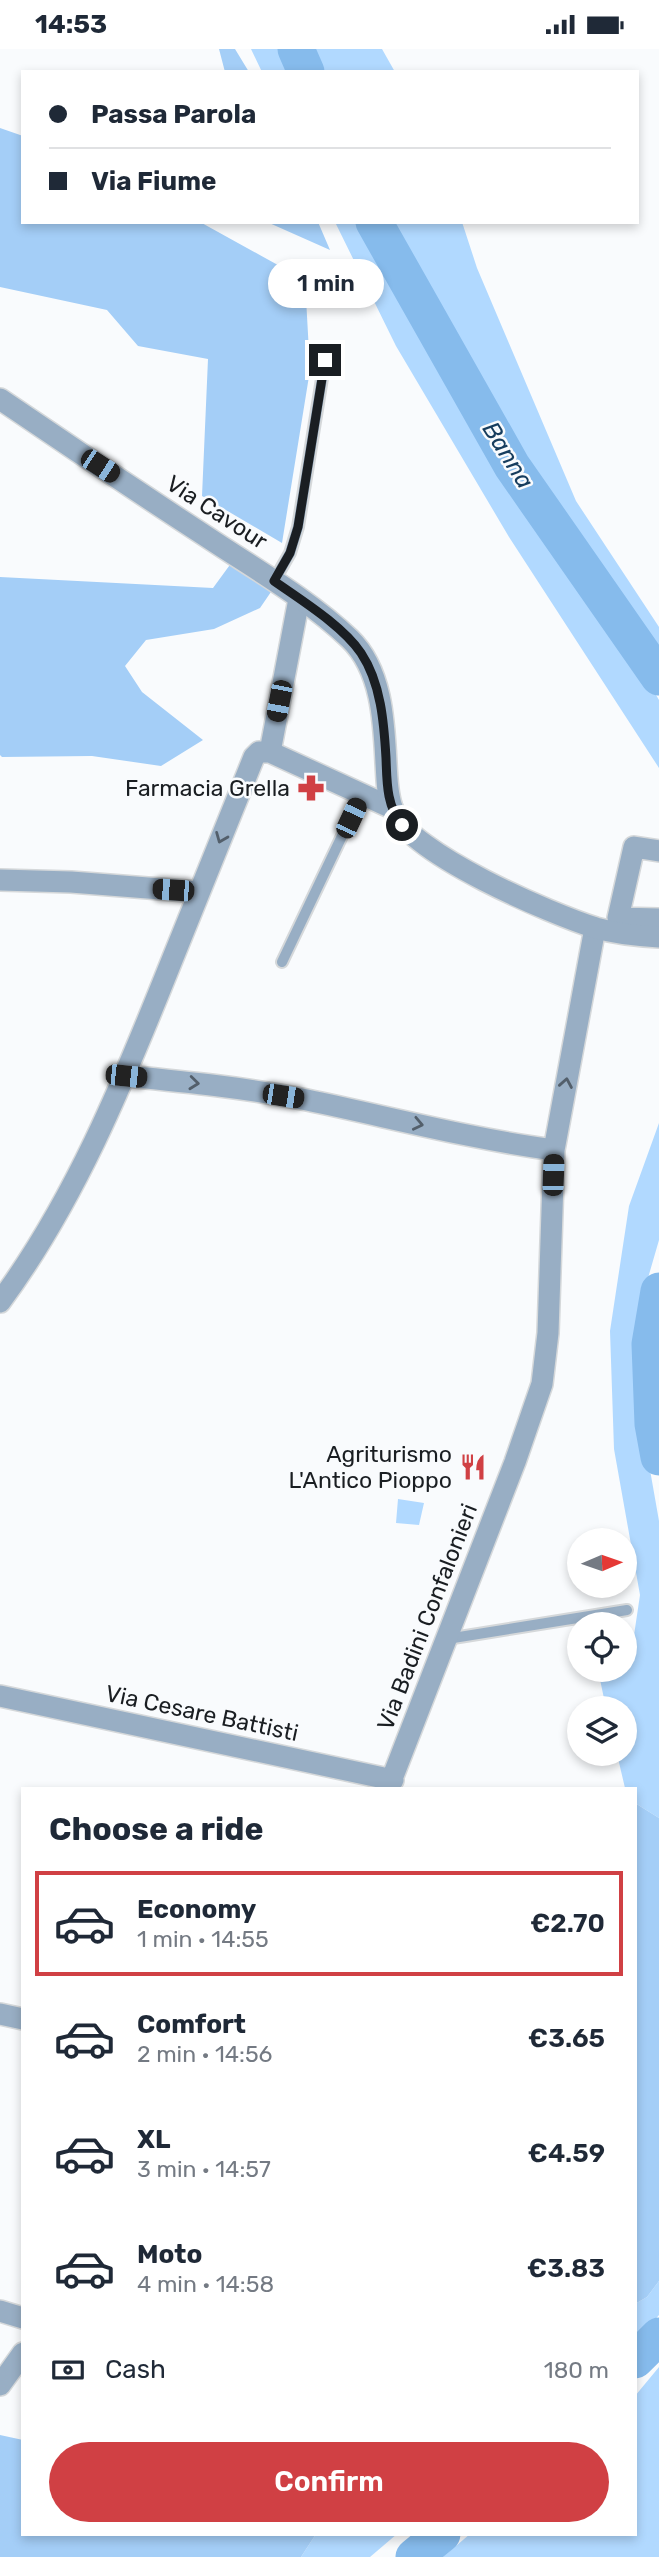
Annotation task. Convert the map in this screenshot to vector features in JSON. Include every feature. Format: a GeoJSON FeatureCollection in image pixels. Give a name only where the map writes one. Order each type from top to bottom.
{"type":"FeatureCollection","features":[{"type":"Feature","properties":{"kind":"street","name":"Via Cavour"},"geometry":{"type":"LineString","coordinates":[[0,399],[274,581],[351,640],[370,669],[381,707],[391,808]]}},
{"type":"Feature","properties":{"kind":"street"},"geometry":{"type":"LineString","coordinates":[[270,752],[299,599]]}},
{"type":"Feature","properties":{"kind":"street"},"geometry":{"type":"LineString","coordinates":[[0,1302],[10,1275],[87,1157],[126,1076],[254,757],[260,752],[270,752],[391,808],[402,825],[456,865],[549,910],[595,928],[620,934],[659,937]]}},
{"type":"Feature","properties":{"kind":"street"},"geometry":{"type":"LineString","coordinates":[[659,851],[634,847],[618,918],[659,919]]}},
{"type":"Feature","properties":{"kind":"street"},"geometry":{"type":"LineString","coordinates":[[0,880],[71,882],[199,892]]}},
{"type":"Feature","properties":{"kind":"street","name":"Via Badini Confalonieri"},"geometry":{"type":"LineString","coordinates":[[390,1784],[515,1462],[542,1384],[548,1333],[554,1150],[595,928]]}},
{"type":"Feature","properties":{"kind":"street"},"geometry":{"type":"LineString","coordinates":[[126,1076],[304,1099],[510,1145],[554,1150]]}},
{"type":"Feature","properties":{"kind":"street","name":"Via Cesare Battisti"},"geometry":{"type":"LineString","coordinates":[[0,1696],[390,1784]]}},
{"type":"Feature","properties":{"kind":"street"},"geometry":{"type":"LineString","coordinates":[[0,2014],[21,2019]]}},
{"type":"Feature","properties":{"kind":"street"},"geometry":{"type":"LineString","coordinates":[[0,2311],[21,2317]]}},
{"type":"Feature","properties":{"kind":"street"},"geometry":{"type":"LineString","coordinates":[[0,2385],[21,2356]]}},
{"type":"Feature","properties":{"kind":"lane"},"geometry":{"type":"LineString","coordinates":[[274,581],[290,553],[298,527],[325,360]]}},
{"type":"Feature","properties":{"kind":"lane"},"geometry":{"type":"LineString","coordinates":[[282,962],[362,794]]}},
{"type":"Feature","properties":{"kind":"lane"},"geometry":{"type":"LineString","coordinates":[[446,1639],[627,1610]]}},
{"type":"Feature","properties":{"kind":"shaded area"},"geometry":{"type":"Polygon","coordinates":[[[219,49],[235,49],[248,70],[224,70],[219,49]]]}},
{"type":"Feature","properties":{"kind":"shaded area"},"geometry":{"type":"Polygon","coordinates":[[[251,49],[284,49],[293,70],[261,70],[251,49]]]}},
{"type":"Feature","properties":{"kind":"shaded area"},"geometry":{"type":"Polygon","coordinates":[[[311,49],[382,49],[394,70],[323,70],[311,49]]]}},
{"type":"Feature","properties":{"kind":"shaded area"},"geometry":{"type":"Polygon","coordinates":[[[0,128],[21,135],[21,224],[204,224],[305,280],[310,370],[282,543],[202,496],[208,359],[138,346],[107,310],[0,287],[0,128]]]}},
{"type":"Feature","properties":{"kind":"shaded area"},"geometry":{"type":"Polygon","coordinates":[[[272,224],[319,224],[330,250],[272,224]]]}},
{"type":"Feature","properties":{"kind":"shaded area"},"geometry":{"type":"Polygon","coordinates":[[[336,224],[365,224],[451,386],[625,643],[659,700],[659,768],[509,537],[396,346],[336,224]]]}},
{"type":"Feature","properties":{"kind":"shaded area"},"geometry":{"type":"Polygon","coordinates":[[[391,224],[463,224],[477,268],[576,501],[659,627],[659,667],[543,495],[402,256],[391,224]]]}},
{"type":"Feature","properties":{"kind":"shaded area"},"geometry":{"type":"Polygon","coordinates":[[[232,562],[273,589],[260,608],[214,629],[146,640],[125,666],[142,692],[203,740],[161,766],[92,756],[0,755],[0,577],[213,588],[232,562]]]}},
{"type":"Feature","properties":{"kind":"shaded area"},"geometry":{"type":"Polygon","coordinates":[[[659,1123],[659,1240],[648,1278],[640,1413],[659,1521],[659,1818],[637,1804],[637,1787],[625,1787],[620,1766],[637,1766],[637,1696],[603,1696],[601,1682],[637,1682],[637,1615],[640,1595],[637,1578],[637,1528],[628,1528],[614,1449],[610,1331],[629,1206],[659,1123]]]}},
{"type":"Feature","properties":{"kind":"shaded area"},"geometry":{"type":"Polygon","coordinates":[[[398,1499],[424,1503],[419,1525],[396,1523],[398,1499]]]}},
{"type":"Feature","properties":{"kind":"shaded area"},"geometry":{"type":"Polygon","coordinates":[[[637,1804],[659,1818],[659,2281],[647,2297],[637,2303],[637,1804]]]}},
{"type":"Feature","properties":{"kind":"shaded area"},"geometry":{"type":"Polygon","coordinates":[[[659,2281],[659,2315],[637,2341],[637,2303],[647,2297],[659,2281]]]}},
{"type":"Feature","properties":{"kind":"shaded area"},"geometry":{"type":"Polygon","coordinates":[[[659,2367],[659,2557],[443,2557],[468,2536],[637,2536],[637,2394],[659,2367]]]}},
{"type":"Feature","properties":{"kind":"shaded area"},"geometry":{"type":"Polygon","coordinates":[[[0,2435],[21,2440],[21,2536],[315,2536],[301,2557],[0,2557],[0,2435]]]}},
{"type":"Feature","properties":{"kind":"shaded area"},"geometry":{"type":"Polygon","coordinates":[[[315,2536],[395,2536],[370,2557],[301,2557],[315,2536]]]}},
{"type":"Feature","properties":{"kind":"waterway","name":"Banna"},"geometry":{"type":"LineString","coordinates":[[296,49],[305,70]]}},
{"type":"Feature","properties":{"kind":"waterway","name":"Banna"},"geometry":{"type":"LineString","coordinates":[[375,224],[512,466],[659,677]]}},
{"type":"Feature","properties":{"kind":"waterway","name":"Banna"},"geometry":{"type":"LineString","coordinates":[[659,1291],[650,1344],[653,1424],[659,1457]]}},
{"type":"Feature","properties":{"kind":"waterway","name":"Banna"},"geometry":{"type":"LineString","coordinates":[[637,2358],[659,2336]]}},
{"type":"Feature","properties":{"kind":"waterway","name":"Banna"},"geometry":{"type":"LineString","coordinates":[[414,2557],[440,2536]]}},
{"type":"Feature","properties":{"kind":"place","name":"Farmacia Grella"},"geometry":{"type":"Point","coordinates":[311,788]}},
{"type":"Feature","properties":{"kind":"place","name":"Agriturismo L'Antico Pioppo"},"geometry":{"type":"Point","coordinates":[473,1467]}},
{"type":"Feature","properties":{"kind":"route"},"geometry":{"type":"LineString","coordinates":[[325,360],[298,527],[290,553],[274,581],[351,640],[370,669],[381,707],[391,808],[402,825]]}}]}
